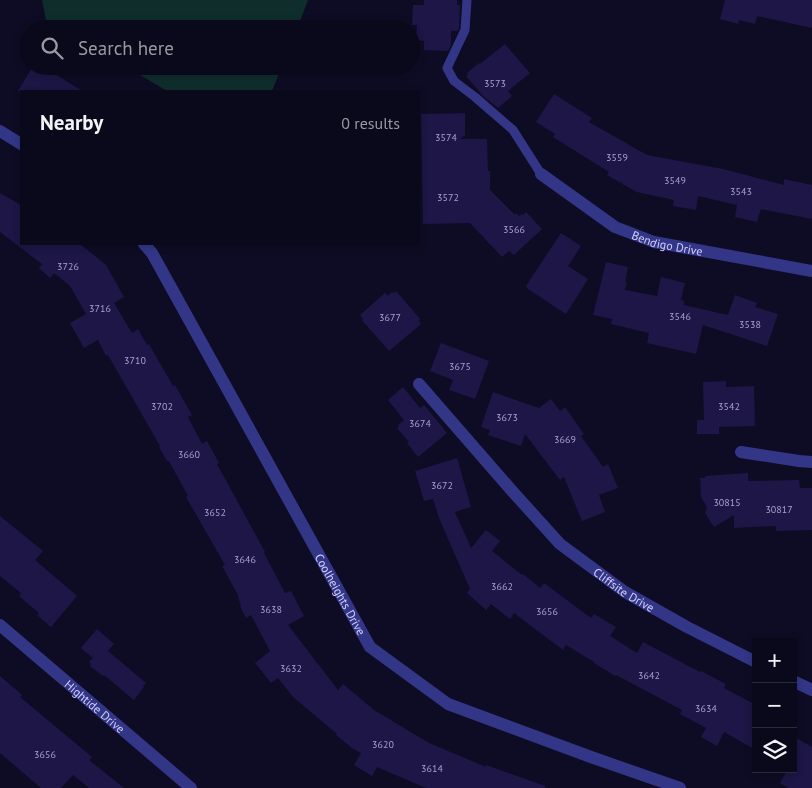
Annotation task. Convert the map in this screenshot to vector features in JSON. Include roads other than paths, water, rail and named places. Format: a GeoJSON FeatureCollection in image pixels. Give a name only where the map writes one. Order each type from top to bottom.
{"type":"FeatureCollection","features":[{"type":"Feature","properties":{"kind":"street"},"geometry":{"type":"LineString","coordinates":[[0,131],[20,143]]}},
{"type":"Feature","properties":{"kind":"street","name":"Bendigo Drive"},"geometry":{"type":"LineString","coordinates":[[541,174],[615,227],[654,242],[812,271]]}},
{"type":"Feature","properties":{"kind":"street","name":"Coolheights Drive"},"geometry":{"type":"LineString","coordinates":[[145,245],[152,253],[370,646],[448,704],[680,788]]}},
{"type":"Feature","properties":{"kind":"street","name":"Cliffsite Drive"},"geometry":{"type":"LineString","coordinates":[[419,384],[512,492],[560,544],[625,592],[687,627],[752,660]]}},
{"type":"Feature","properties":{"kind":"street"},"geometry":{"type":"LineString","coordinates":[[741,452],[812,462]]}},
{"type":"Feature","properties":{"kind":"street","name":"Hightide Drive"},"geometry":{"type":"LineString","coordinates":[[0,625],[191,788]]}},
{"type":"Feature","properties":{"kind":"street"},"geometry":{"type":"LineString","coordinates":[[797,683],[812,690]]}},
{"type":"Feature","properties":{"kind":"lane"},"geometry":{"type":"LineString","coordinates":[[467,0],[465,30],[447,68],[454,81],[513,130],[541,174]]}}]}
